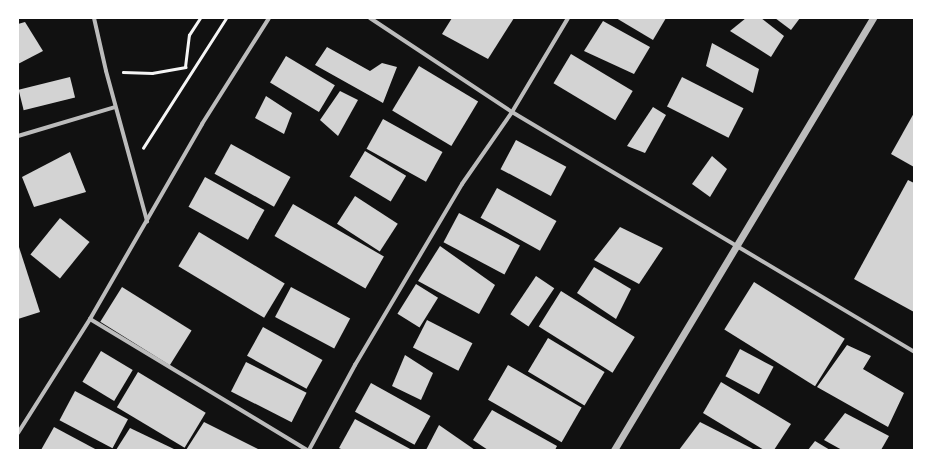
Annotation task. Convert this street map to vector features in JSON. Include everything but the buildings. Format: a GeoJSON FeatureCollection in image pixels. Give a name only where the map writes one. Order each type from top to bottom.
{"type":"FeatureCollection","features":[{"type":"Feature","properties":{"kind":"street"},"geometry":{"type":"LineString","coordinates":[[94,18],[115,108],[147,221]]}},
{"type":"Feature","properties":{"kind":"street"},"geometry":{"type":"LineString","coordinates":[[18,433],[90,319],[202,124],[269,18]]}},
{"type":"Feature","properties":{"kind":"street"},"geometry":{"type":"LineString","coordinates":[[370,18],[512,112],[914,352]]}},
{"type":"Feature","properties":{"kind":"street"},"geometry":{"type":"LineString","coordinates":[[90,319],[308,450],[355,365],[462,184],[512,112],[568,18]]}},
{"type":"Feature","properties":{"kind":"street"},"geometry":{"type":"LineString","coordinates":[[614,450],[873,18]]}},
{"type":"Feature","properties":{"kind":"street"},"geometry":{"type":"LineString","coordinates":[[18,136],[115,108]]}},
{"type":"Feature","properties":{"kind":"path"},"geometry":{"type":"LineString","coordinates":[[106,71],[152,73],[185,67],[189,35],[200,18]]}},
{"type":"Feature","properties":{"kind":"path"},"geometry":{"type":"LineString","coordinates":[[132,165],[226,18]]}}]}
